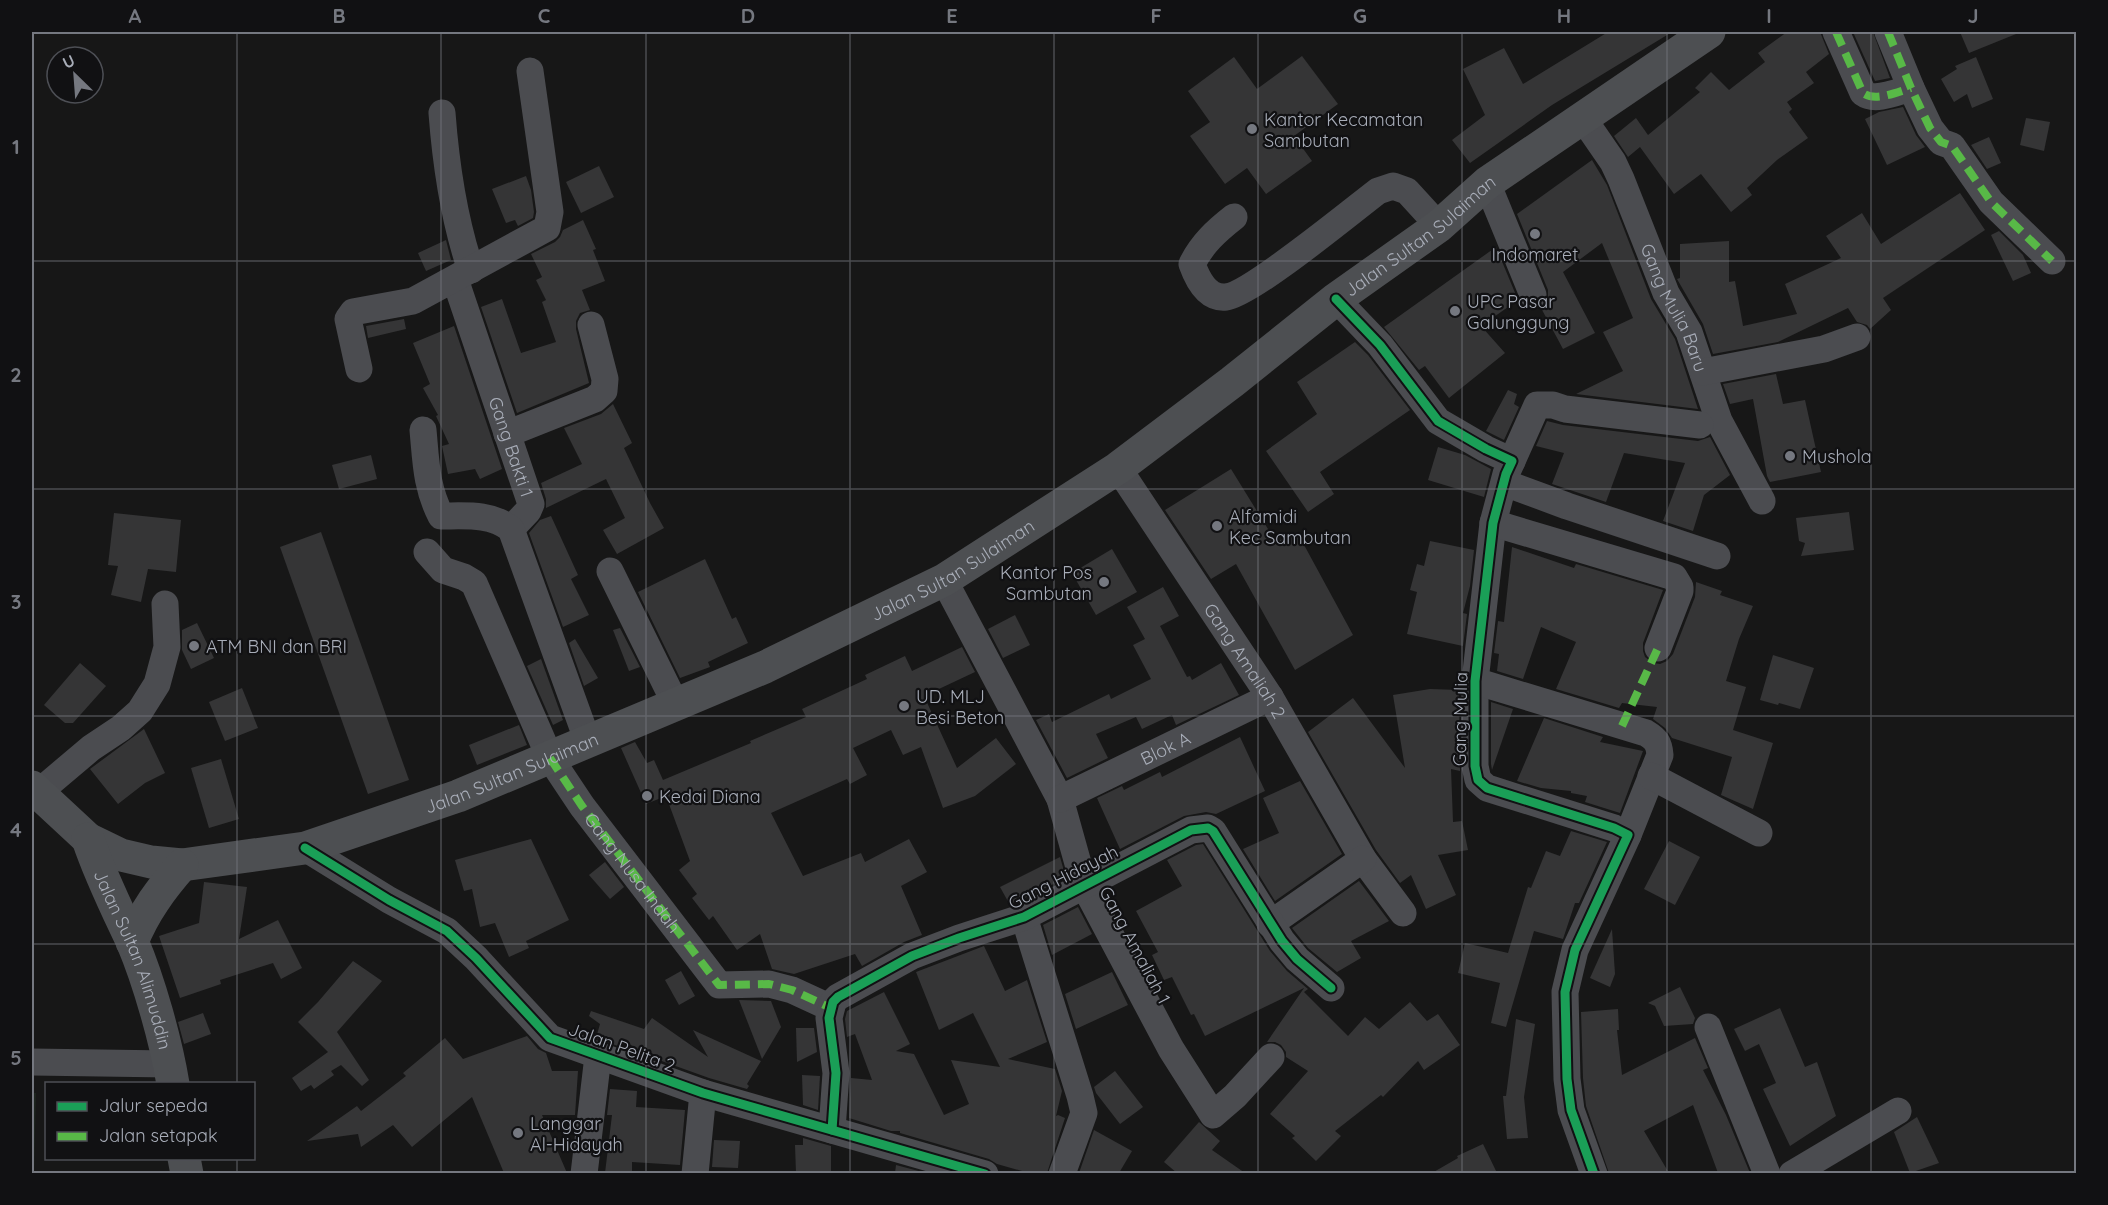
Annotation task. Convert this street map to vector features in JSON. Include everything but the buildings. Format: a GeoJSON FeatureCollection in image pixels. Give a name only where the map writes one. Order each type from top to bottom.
{"type":"FeatureCollection","features":[{"type":"Feature","properties":{"kind":"main road","name":"Jalan Sultan Sulaiman"},"geometry":{"type":"LineString","coordinates":[[88,839],[121,855],[151,862],[182,865],[305,848],[458,796],[550,758],[765,667],[944,580],[1118,468],[1232,382],[1336,299],[1439,226],[1487,183],[1709,32]]}},
{"type":"Feature","properties":{"kind":"main road"},"geometry":{"type":"LineString","coordinates":[[35,790],[88,839]]}},
{"type":"Feature","properties":{"kind":"main road","name":"Jalan Sultan Alimuddin"},"geometry":{"type":"LineString","coordinates":[[88,839],[110,897],[132,942],[144,974],[171,1073]]}},
{"type":"Feature","properties":{"kind":"main road"},"geometry":{"type":"LineString","coordinates":[[132,942],[141,920],[153,901],[182,865]]}},
{"type":"Feature","properties":{"kind":"street"},"geometry":{"type":"LineString","coordinates":[[1836,32],[1863,93],[1868,97],[1874,98],[1911,88]]}},
{"type":"Feature","properties":{"kind":"street"},"geometry":{"type":"LineString","coordinates":[[1888,32],[1930,128],[1941,142],[1952,146],[1991,202],[2052,261]]}},
{"type":"Feature","properties":{"kind":"street"},"geometry":{"type":"LineString","coordinates":[[359,369],[348,319],[351,314],[413,301],[549,225],[550,212],[530,71]]}},
{"type":"Feature","properties":{"kind":"street","name":"Gang Bakti 1"},"geometry":{"type":"LineString","coordinates":[[442,113],[445,153],[462,245],[463,275],[507,434],[531,504],[528,511],[511,529]]}},
{"type":"Feature","properties":{"kind":"street","name":"Gang Mulia Baru"},"geometry":{"type":"LineString","coordinates":[[1582,117],[1613,162],[1662,277],[1666,293],[1689,332],[1703,372],[1706,424],[1762,501]]}},
{"type":"Feature","properties":{"kind":"street"},"geometry":{"type":"LineString","coordinates":[[1487,183],[1533,295]]}},
{"type":"Feature","properties":{"kind":"street"},"geometry":{"type":"LineString","coordinates":[[1234,217],[1208,240],[1192,264],[1198,279],[1209,292],[1225,297],[1246,290],[1378,191],[1393,186],[1407,191],[1439,226]]}},
{"type":"Feature","properties":{"kind":"street"},"geometry":{"type":"LineString","coordinates":[[1336,299],[1380,345],[1438,421],[1486,449],[1509,472],[1567,506],[1717,556]]}},
{"type":"Feature","properties":{"kind":"street"},"geometry":{"type":"LineString","coordinates":[[507,434],[595,399],[604,392],[605,379],[591,325]]}},
{"type":"Feature","properties":{"kind":"street"},"geometry":{"type":"LineString","coordinates":[[1703,372],[1824,349],[1857,338]]}},
{"type":"Feature","properties":{"kind":"street","name":"Gang Mulia"},"geometry":{"type":"LineString","coordinates":[[1628,835],[1614,828],[1483,785],[1478,780],[1475,766],[1475,681],[1493,523],[1509,472],[1537,405],[1706,424]]}},
{"type":"Feature","properties":{"kind":"street"},"geometry":{"type":"LineString","coordinates":[[423,430],[431,498],[441,516],[491,518],[501,521],[511,529],[588,742]]}},
{"type":"Feature","properties":{"kind":"street","name":"Gang Amaliah 2"},"geometry":{"type":"LineString","coordinates":[[1118,468],[1270,697],[1363,859],[1403,913]]}},
{"type":"Feature","properties":{"kind":"street"},"geometry":{"type":"LineString","coordinates":[[1493,523],[1674,578],[1680,591],[1658,648]]}},
{"type":"Feature","properties":{"kind":"street","name":"Gang Nusa Indah"},"geometry":{"type":"LineString","coordinates":[[427,552],[443,570],[464,577],[474,584],[550,758],[582,806],[719,985],[769,984],[792,990],[831,1008]]}},
{"type":"Feature","properties":{"kind":"street"},"geometry":{"type":"LineString","coordinates":[[610,571],[676,705]]}},
{"type":"Feature","properties":{"kind":"street","name":"Gang Amaliah 1"},"geometry":{"type":"LineString","coordinates":[[944,580],[1060,799],[1084,885],[1171,1049],[1213,1115],[1235,1096],[1271,1057]]}},
{"type":"Feature","properties":{"kind":"street"},"geometry":{"type":"LineString","coordinates":[[35,790],[91,748],[121,729],[140,711],[157,684],[167,647],[165,604]]}},
{"type":"Feature","properties":{"kind":"street"},"geometry":{"type":"LineString","coordinates":[[1475,681],[1646,733],[1655,739],[1659,748],[1660,755],[1628,835],[1575,950],[1565,992],[1567,1079],[1571,1110],[1594,1173]]}},
{"type":"Feature","properties":{"kind":"street","name":"Blok A"},"geometry":{"type":"LineString","coordinates":[[1060,799],[1270,697]]}},
{"type":"Feature","properties":{"kind":"street"},"geometry":{"type":"LineString","coordinates":[[1651,776],[1759,832]]}},
{"type":"Feature","properties":{"kind":"street","name":"Gang Hidayah"},"geometry":{"type":"LineString","coordinates":[[831,1008],[833,1002],[843,994],[912,956],[1024,917],[1191,830],[1208,828],[1219,840],[1270,924],[1297,959],[1331,988]]}},
{"type":"Feature","properties":{"kind":"street","name":"Jalan Pelita 2"},"geometry":{"type":"LineString","coordinates":[[305,848],[389,900],[447,931],[476,958],[550,1038],[703,1093],[985,1173]]}},
{"type":"Feature","properties":{"kind":"street"},"geometry":{"type":"LineString","coordinates":[[1270,924],[1363,859]]}},
{"type":"Feature","properties":{"kind":"street"},"geometry":{"type":"LineString","coordinates":[[1024,917],[1084,1113],[1062,1173]]}},
{"type":"Feature","properties":{"kind":"street"},"geometry":{"type":"LineString","coordinates":[[831,1008],[829,1018],[836,1073],[832,1130]]}},
{"type":"Feature","properties":{"kind":"street"},"geometry":{"type":"LineString","coordinates":[[1708,1027],[1767,1173]]}},
{"type":"Feature","properties":{"kind":"street"},"geometry":{"type":"LineString","coordinates":[[584,1173],[598,1056]]}},
{"type":"Feature","properties":{"kind":"street"},"geometry":{"type":"LineString","coordinates":[[32,1062],[171,1073]]}},
{"type":"Feature","properties":{"kind":"street"},"geometry":{"type":"LineString","coordinates":[[695,1173],[703,1093]]}},
{"type":"Feature","properties":{"kind":"street"},"geometry":{"type":"LineString","coordinates":[[1792,1173],[1898,1111]]}},
{"type":"Feature","properties":{"kind":"shaded area"},"geometry":{"type":"Polygon","coordinates":[[[32,1093],[36,1093],[34,1174],[32,1173],[32,1093]]]}},
{"type":"Feature","properties":{"kind":"marked path"},"geometry":{"type":"LineString","coordinates":[[1836,32],[1863,93],[1874,97],[1911,88]]}},
{"type":"Feature","properties":{"kind":"marked path"},"geometry":{"type":"LineString","coordinates":[[1888,32],[1930,128],[1941,142],[1952,146],[1991,202],[2052,261]]}},
{"type":"Feature","properties":{"kind":"marked path"},"geometry":{"type":"LineString","coordinates":[[1622,726],[1658,648]]}},
{"type":"Feature","properties":{"kind":"marked path"},"geometry":{"type":"LineString","coordinates":[[550,758],[582,806],[719,985],[769,984],[792,990],[831,1008]]}},
{"type":"Feature","properties":{"kind":"cycle path"},"geometry":{"type":"LineString","coordinates":[[1336,299],[1380,345],[1438,421],[1486,449],[1512,461],[1506,474],[1493,523],[1475,681],[1475,766],[1478,780],[1487,788],[1614,828],[1628,835],[1575,950],[1565,992],[1567,1079],[1571,1110],[1594,1174]]}},
{"type":"Feature","properties":{"kind":"cycle path"},"geometry":{"type":"LineString","coordinates":[[832,1130],[836,1073],[829,1018],[833,1002],[838,997],[912,956],[1024,917],[1191,830],[1208,828],[1213,831],[1282,941],[1297,959],[1331,988]]}},
{"type":"Feature","properties":{"kind":"cycle path"},"geometry":{"type":"LineString","coordinates":[[305,848],[389,900],[447,931],[476,958],[550,1038],[703,1093],[985,1174]]}},
{"type":"Feature","properties":{"kind":"place","name":"Kantor Kecamatan Sambutan"},"geometry":{"type":"Point","coordinates":[1252,129]}},
{"type":"Feature","properties":{"kind":"place","name":"Indomaret"},"geometry":{"type":"Point","coordinates":[1535,234]}},
{"type":"Feature","properties":{"kind":"place","name":"UPC Pasar Galunggung"},"geometry":{"type":"Point","coordinates":[1455,311]}},
{"type":"Feature","properties":{"kind":"place","name":"Mushola"},"geometry":{"type":"Point","coordinates":[1790,456]}},
{"type":"Feature","properties":{"kind":"place","name":"Alfamidi Kec Sambutan"},"geometry":{"type":"Point","coordinates":[1217,526]}},
{"type":"Feature","properties":{"kind":"place","name":"Kantor Pos Sambutan"},"geometry":{"type":"Point","coordinates":[1104,582]}},
{"type":"Feature","properties":{"kind":"place","name":"ATM BNI dan BRI"},"geometry":{"type":"Point","coordinates":[194,646]}},
{"type":"Feature","properties":{"kind":"place","name":"UD. MLJ Besi Beton"},"geometry":{"type":"Point","coordinates":[904,706]}},
{"type":"Feature","properties":{"kind":"place","name":"Kedai Diana"},"geometry":{"type":"Point","coordinates":[647,796]}},
{"type":"Feature","properties":{"kind":"place","name":"Langgar Al-Hidayah"},"geometry":{"type":"Point","coordinates":[518,1133]}}]}
